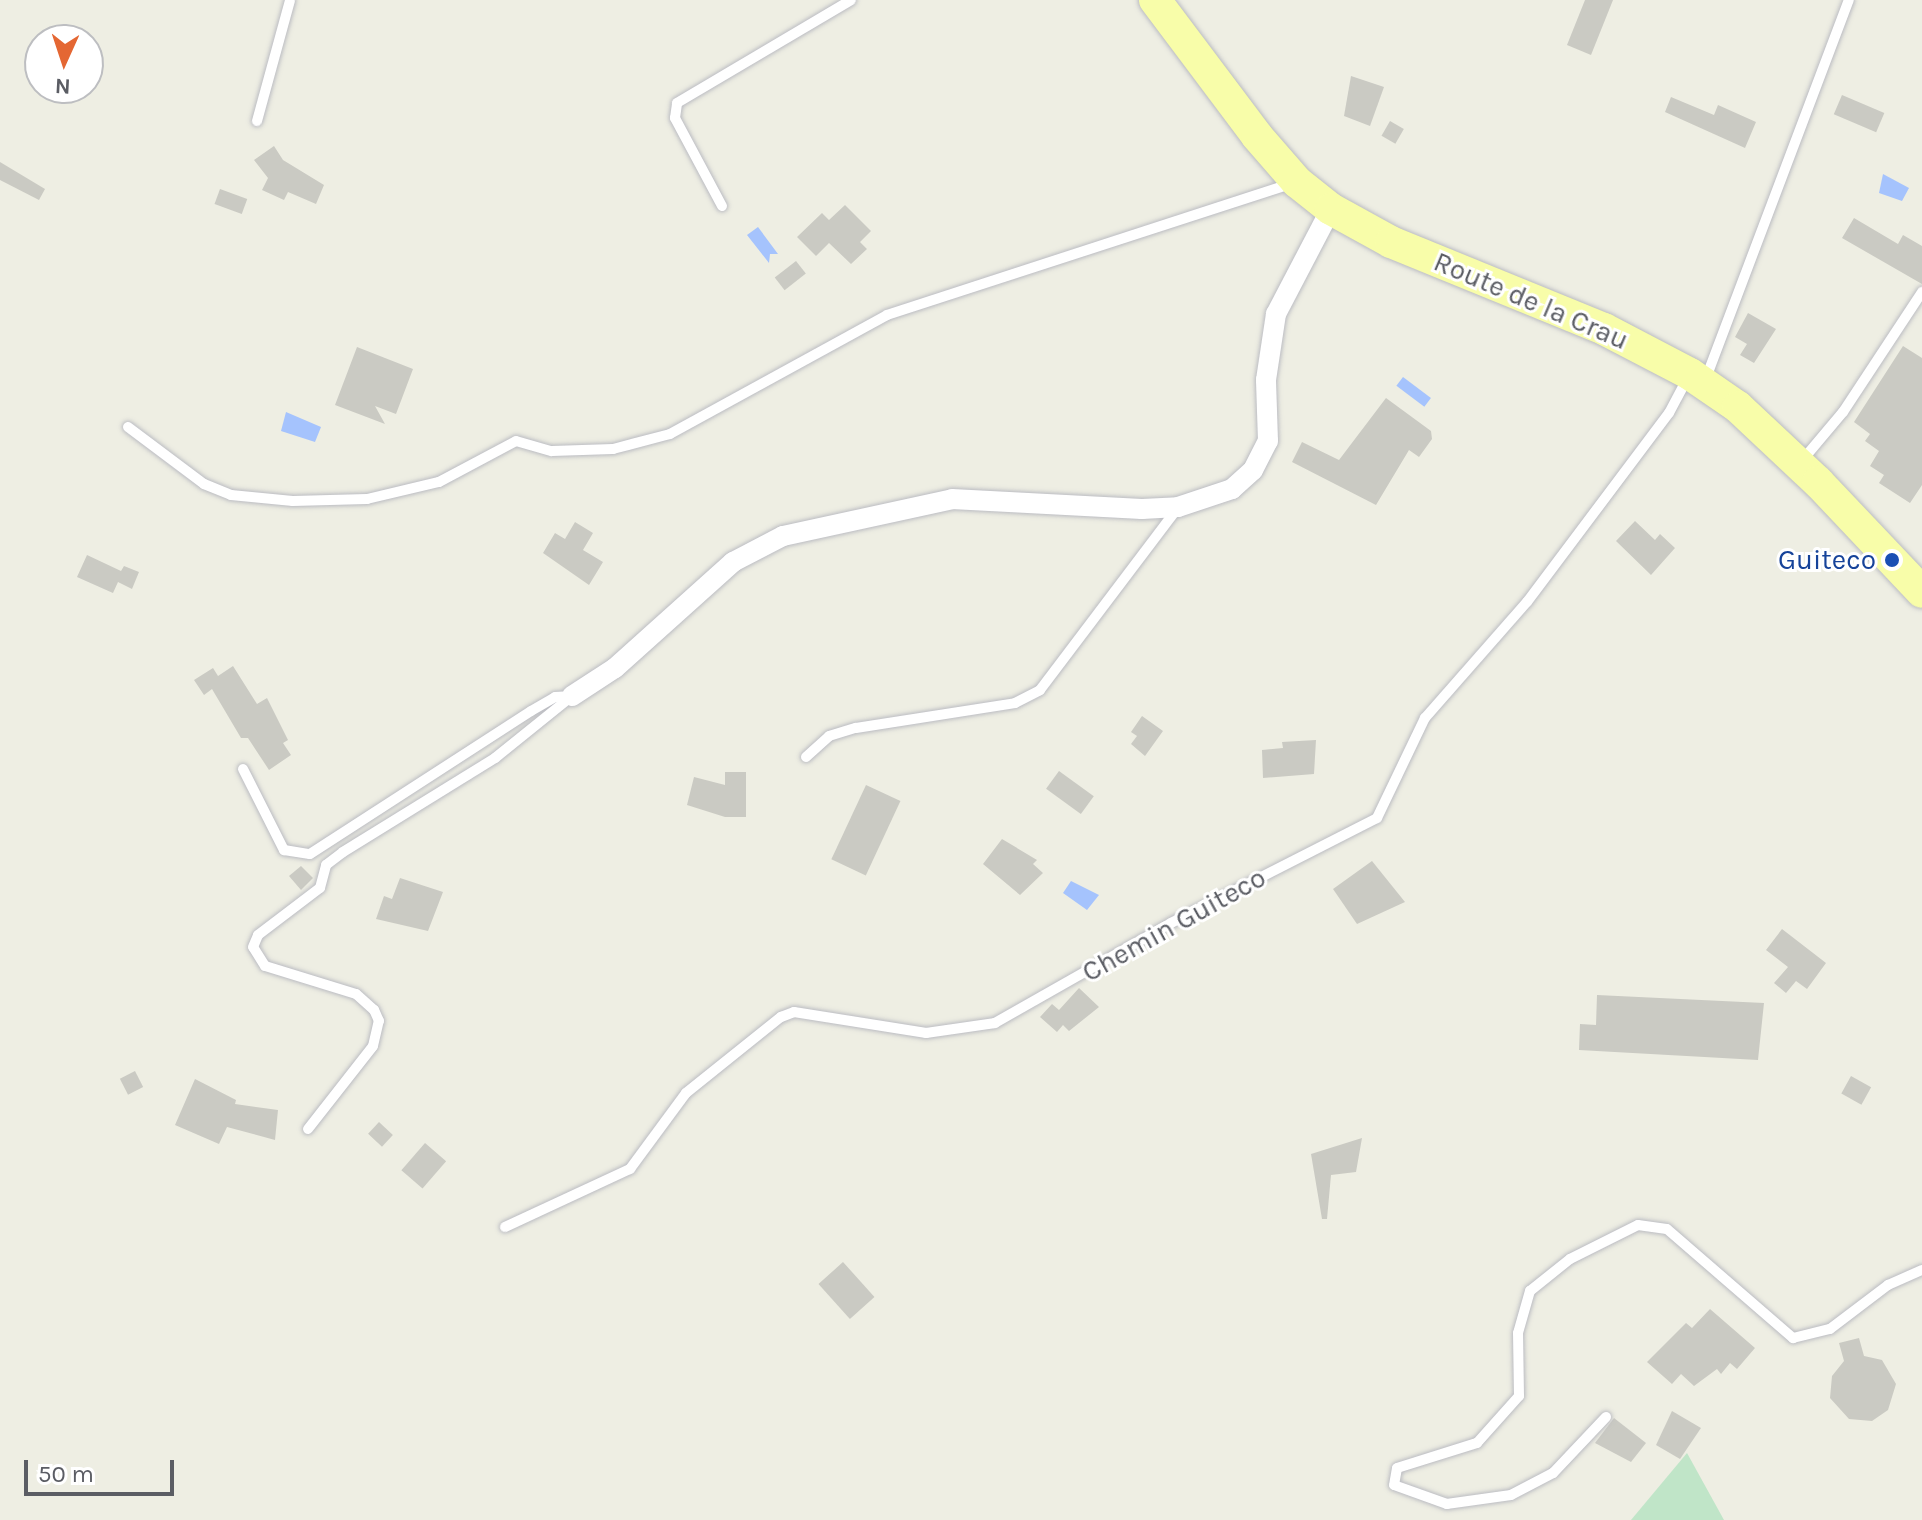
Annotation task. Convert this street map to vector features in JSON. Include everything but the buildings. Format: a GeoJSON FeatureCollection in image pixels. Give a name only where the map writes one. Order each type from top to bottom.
{"type":"FeatureCollection","features":[{"type":"Feature","properties":{"kind":"main road","name":"Route de la Crau"},"geometry":{"type":"LineString","coordinates":[[1155,0],[1297,182],[1331,209],[1391,242],[1604,329],[1697,378],[1799,464],[1922,592]]}},
{"type":"Feature","properties":{"kind":"street"},"geometry":{"type":"LineString","coordinates":[[572,696],[615,668],[733,562],[762,543],[809,527],[952,499],[1178,507],[1232,489],[1253,470],[1268,441],[1266,380],[1276,314],[1331,209]]}},
{"type":"Feature","properties":{"kind":"lane"},"geometry":{"type":"LineString","coordinates":[[257,121],[290,0]]}},
{"type":"Feature","properties":{"kind":"lane"},"geometry":{"type":"LineString","coordinates":[[722,206],[675,118],[677,103],[851,0]]}},
{"type":"Feature","properties":{"kind":"lane","name":"Chemin Guiteco"},"geometry":{"type":"LineString","coordinates":[[505,1227],[630,1169],[686,1093],[781,1017],[794,1012],[926,1033],[995,1023],[1171,923],[1377,818],[1425,718],[1527,602],[1697,378],[1849,0]]}},
{"type":"Feature","properties":{"kind":"lane"},"geometry":{"type":"LineString","coordinates":[[128,427],[204,484],[231,495],[293,501],[367,499],[439,482],[516,441],[552,451],[613,449],[670,434],[887,315],[1297,182]]}},
{"type":"Feature","properties":{"kind":"lane"},"geometry":{"type":"LineString","coordinates":[[1799,464],[1843,412],[1922,292]]}},
{"type":"Feature","properties":{"kind":"lane"},"geometry":{"type":"LineString","coordinates":[[806,757],[829,736],[842,732],[1015,703],[1040,690],[1178,507]]}},
{"type":"Feature","properties":{"kind":"lane"},"geometry":{"type":"LineString","coordinates":[[243,769],[284,850],[310,854],[531,711],[555,697],[572,696]]}},
{"type":"Feature","properties":{"kind":"lane"},"geometry":{"type":"LineString","coordinates":[[308,1129],[373,1046],[379,1021],[374,1010],[356,994],[265,966],[253,947],[258,935],[320,888],[326,865],[343,852],[495,758],[572,696]]}},
{"type":"Feature","properties":{"kind":"lane"},"geometry":{"type":"LineString","coordinates":[[1606,1417],[1553,1473],[1511,1495],[1447,1504],[1394,1485],[1397,1468],[1477,1443],[1519,1396],[1518,1333],[1530,1291],[1570,1259],[1638,1225],[1667,1229],[1793,1338],[1830,1329],[1888,1285],[1922,1270]]}},
{"type":"Feature","properties":{"kind":"green space"},"geometry":{"type":"Polygon","coordinates":[[[1687,1453],[1724,1520],[1631,1520],[1687,1453]]]}},
{"type":"Feature","properties":{"kind":"water"},"geometry":{"type":"Polygon","coordinates":[[[1883,174],[1909,188],[1902,201],[1879,193],[1883,174]]]}},
{"type":"Feature","properties":{"kind":"water"},"geometry":{"type":"Polygon","coordinates":[[[758,227],[778,254],[770,254],[769,263],[747,235],[758,227]]]}},
{"type":"Feature","properties":{"kind":"water"},"geometry":{"type":"Polygon","coordinates":[[[1403,377],[1431,398],[1424,407],[1396,386],[1403,377]]]}},
{"type":"Feature","properties":{"kind":"water"},"geometry":{"type":"Polygon","coordinates":[[[286,412],[321,427],[315,442],[281,431],[286,412]]]}},
{"type":"Feature","properties":{"kind":"water"},"geometry":{"type":"Polygon","coordinates":[[[1071,881],[1099,895],[1087,910],[1063,893],[1071,881]]]}},
{"type":"Feature","properties":{"kind":"place","name":"Guiteco"},"geometry":{"type":"Point","coordinates":[1892,560]}}]}
